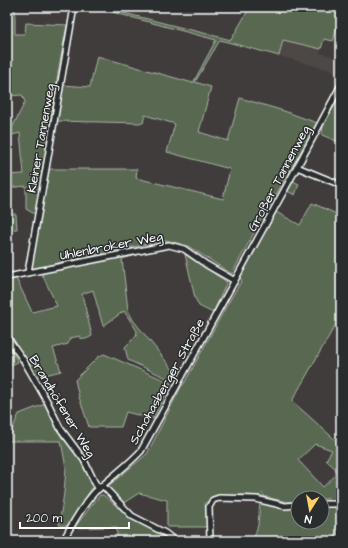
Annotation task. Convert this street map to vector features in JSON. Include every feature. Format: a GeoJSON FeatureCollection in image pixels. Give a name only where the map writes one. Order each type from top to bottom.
{"type":"FeatureCollection","features":[{"type":"Feature","properties":{"kind":"street","name":"Kleiner Tannenweg"},"geometry":{"type":"LineString","coordinates":[[28,272],[74,7]]}},
{"type":"Feature","properties":{"kind":"street","name":"Großer Tannenweg"},"geometry":{"type":"LineString","coordinates":[[234,281],[341,85]]}},
{"type":"Feature","properties":{"kind":"street"},"geometry":{"type":"LineString","coordinates":[[297,167],[341,185]]}},
{"type":"Feature","properties":{"kind":"street","name":"Uhlenbroker Weg"},"geometry":{"type":"LineString","coordinates":[[7,277],[168,245],[184,249],[234,281]]}},
{"type":"Feature","properties":{"kind":"street","name":"Schohasberger Straße"},"geometry":{"type":"LineString","coordinates":[[63,541],[86,503],[101,487],[132,461],[141,451],[234,281]]}},
{"type":"Feature","properties":{"kind":"street","name":"Brandhöfener Weg"},"geometry":{"type":"LineString","coordinates":[[7,337],[24,361],[60,428],[84,460],[95,483],[132,516],[165,532],[175,541]]}},
{"type":"Feature","properties":{"kind":"street"},"geometry":{"type":"LineString","coordinates":[[210,541],[209,507],[213,500],[219,498],[256,499],[285,506],[290,506]]}},
{"type":"Feature","properties":{"kind":"street"},"geometry":{"type":"LineString","coordinates":[[330,504],[341,504]]}},
{"type":"Feature","properties":{"kind":"shaded area"},"geometry":{"type":"Polygon","coordinates":[[[283,40],[321,49],[320,53],[341,59],[341,73],[279,56],[283,40]]]}},
{"type":"Feature","properties":{"kind":"green space"},"geometry":{"type":"Polygon","coordinates":[[[7,7],[15,7],[15,34],[25,34],[26,23],[67,25],[36,215],[26,209],[26,186],[7,188],[7,175],[24,174],[20,133],[8,136],[25,102],[22,95],[7,96],[7,7]]]}},
{"type":"Feature","properties":{"kind":"green space"},"geometry":{"type":"Polygon","coordinates":[[[93,7],[100,7],[231,40],[250,7],[341,7],[341,13],[338,16],[341,17],[341,22],[339,21],[333,41],[324,39],[321,49],[283,40],[279,56],[220,40],[195,82],[211,87],[199,132],[228,141],[240,98],[284,111],[317,123],[266,210],[232,274],[188,246],[166,240],[31,269],[48,169],[137,169],[136,178],[223,199],[230,169],[167,152],[175,124],[145,115],[143,123],[55,121],[62,85],[90,87],[97,56],[193,83],[216,40],[93,7]]]}},
{"type":"Feature","properties":{"kind":"green space"},"geometry":{"type":"Polygon","coordinates":[[[336,103],[341,105],[341,143],[322,135],[323,125],[336,103]]]}},
{"type":"Feature","properties":{"kind":"green space"},"geometry":{"type":"Polygon","coordinates":[[[293,181],[299,184],[295,195],[287,191],[293,181]]]}},
{"type":"Feature","properties":{"kind":"green space"},"geometry":{"type":"Polygon","coordinates":[[[7,196],[8,214],[16,214],[17,229],[7,230],[7,196]]]}},
{"type":"Feature","properties":{"kind":"green space"},"geometry":{"type":"Polygon","coordinates":[[[312,203],[341,216],[341,315],[292,401],[341,445],[341,498],[330,499],[330,490],[290,490],[290,502],[287,502],[261,496],[220,496],[205,503],[207,527],[167,527],[167,500],[139,493],[122,504],[107,487],[147,454],[182,385],[184,384],[242,280],[238,277],[276,212],[300,225],[312,203]],[[315,444],[298,460],[323,487],[339,472],[326,460],[332,450],[315,444]]]}},
{"type":"Feature","properties":{"kind":"green space"},"geometry":{"type":"Polygon","coordinates":[[[155,250],[122,259],[128,310],[133,320],[177,375],[173,381],[128,360],[125,347],[136,336],[137,331],[124,311],[103,326],[93,290],[82,294],[92,336],[86,339],[80,338],[80,336],[70,338],[68,344],[53,348],[61,371],[37,377],[7,329],[7,280],[16,278],[32,312],[57,306],[41,272],[52,269],[53,271],[120,257],[121,254],[155,250]]]}},
{"type":"Feature","properties":{"kind":"green space"},"geometry":{"type":"Polygon","coordinates":[[[185,254],[227,282],[213,313],[199,306],[195,298],[185,254]]]}},
{"type":"Feature","properties":{"kind":"green space"},"geometry":{"type":"Polygon","coordinates":[[[7,344],[18,362],[7,367],[7,344]]]}},
{"type":"Feature","properties":{"kind":"green space"},"geometry":{"type":"Polygon","coordinates":[[[104,354],[171,383],[153,419],[126,412],[121,427],[89,427],[75,380],[98,357],[104,354]]]}},
{"type":"Feature","properties":{"kind":"green space"},"geometry":{"type":"Polygon","coordinates":[[[45,404],[62,438],[74,449],[93,483],[92,488],[67,526],[59,525],[66,468],[61,441],[7,441],[19,414],[45,404]]]}},
{"type":"Feature","properties":{"kind":"green space"},"geometry":{"type":"Polygon","coordinates":[[[100,495],[103,495],[131,518],[158,532],[170,541],[118,541],[116,527],[74,528],[100,495]]]}},
{"type":"Feature","properties":{"kind":"green space"},"geometry":{"type":"Polygon","coordinates":[[[260,502],[290,508],[290,530],[330,530],[330,507],[341,506],[341,518],[335,541],[253,541],[258,525],[260,502]]]}},
{"type":"Feature","properties":{"kind":"waterway"},"geometry":{"type":"LineString","coordinates":[[262,493],[266,497],[287,503]]}},
{"type":"Feature","properties":{"kind":"waterway"},"geometry":{"type":"LineString","coordinates":[[336,541],[341,515]]}}]}
